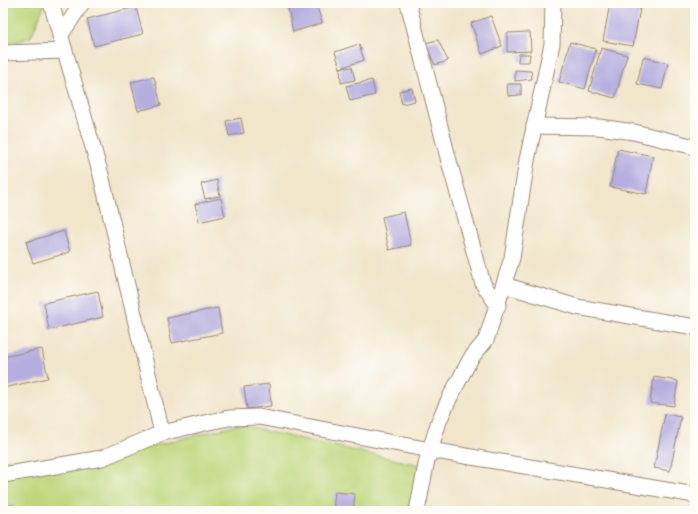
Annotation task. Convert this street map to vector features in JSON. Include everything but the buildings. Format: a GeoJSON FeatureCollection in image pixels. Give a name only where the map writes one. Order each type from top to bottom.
{"type":"FeatureCollection","features":[{"type":"Feature","properties":{"kind":"street"},"geometry":{"type":"LineString","coordinates":[[51,3],[101,175],[162,433]]}},
{"type":"Feature","properties":{"kind":"street"},"geometry":{"type":"LineString","coordinates":[[60,36],[82,3]]}},
{"type":"Feature","properties":{"kind":"street"},"geometry":{"type":"LineString","coordinates":[[408,3],[450,166],[483,284],[498,306]]}},
{"type":"Feature","properties":{"kind":"street"},"geometry":{"type":"LineString","coordinates":[[417,511],[430,450],[450,398],[471,358],[486,340],[512,258],[527,160],[552,44],[553,3]]}},
{"type":"Feature","properties":{"kind":"street"},"geometry":{"type":"LineString","coordinates":[[3,53],[65,50]]}},
{"type":"Feature","properties":{"kind":"street"},"geometry":{"type":"LineString","coordinates":[[534,126],[599,127],[634,132],[695,146]]}},
{"type":"Feature","properties":{"kind":"street"},"geometry":{"type":"LineString","coordinates":[[504,285],[577,307],[695,327]]}},
{"type":"Feature","properties":{"kind":"street"},"geometry":{"type":"LineString","coordinates":[[3,475],[102,458],[162,433],[229,418],[259,418],[430,450],[695,495]]}},
{"type":"Feature","properties":{"kind":"green space"},"geometry":{"type":"Polygon","coordinates":[[[3,3],[45,3],[31,37],[3,46],[3,3]]]}},
{"type":"Feature","properties":{"kind":"green space"},"geometry":{"type":"Polygon","coordinates":[[[238,425],[425,466],[408,511],[3,511],[3,460],[100,459],[238,425]]]}}]}
